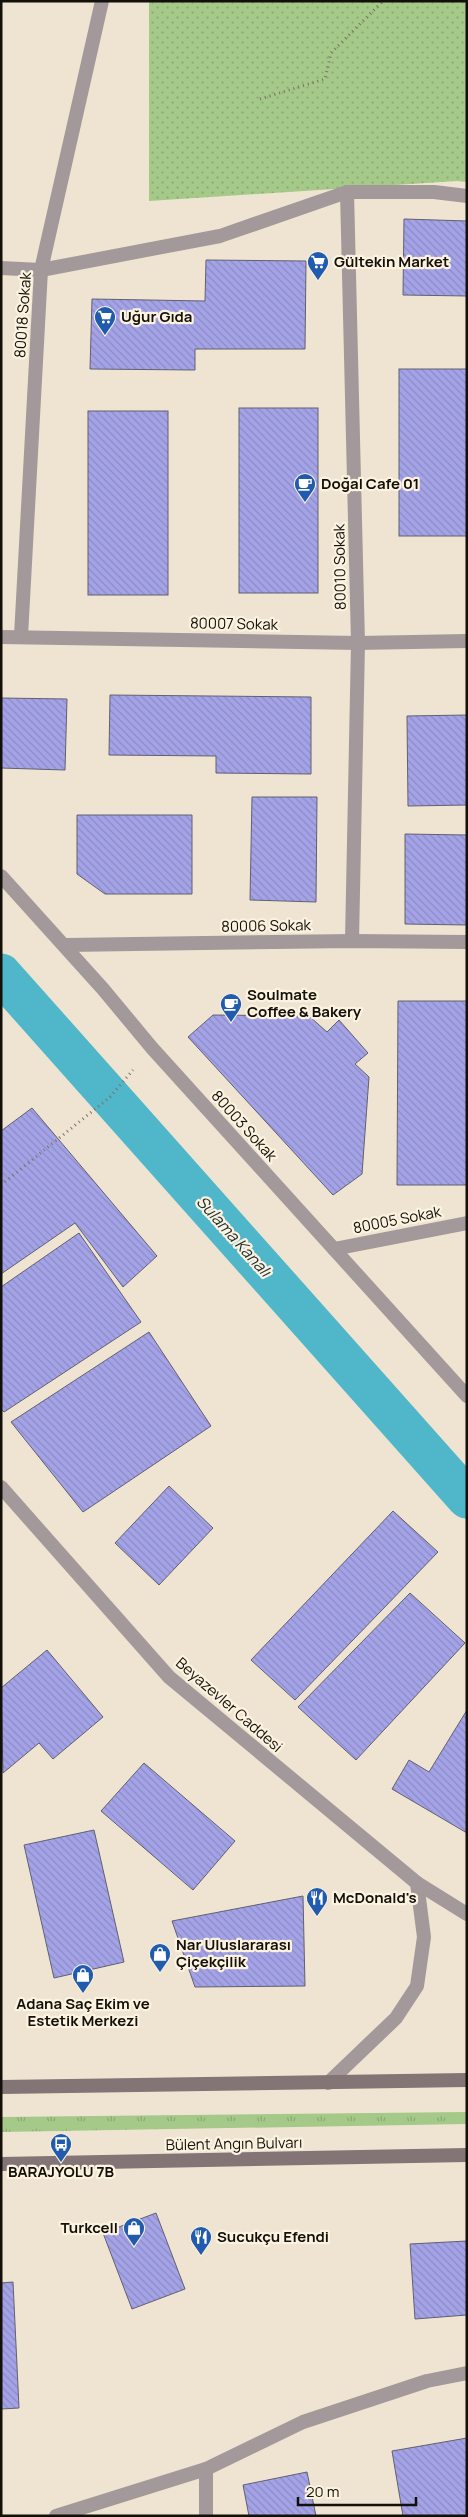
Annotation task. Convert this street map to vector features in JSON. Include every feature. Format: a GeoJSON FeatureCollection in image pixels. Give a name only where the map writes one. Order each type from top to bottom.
{"type":"FeatureCollection","features":[{"type":"Feature","properties":{"kind":"main road"},"geometry":{"type":"LineString","coordinates":[[1,2087],[467,2080]]}},
{"type":"Feature","properties":{"kind":"main road","name":"Bülent Angın Bulvarı"},"geometry":{"type":"LineString","coordinates":[[1,2164],[467,2155]]}},
{"type":"Feature","properties":{"kind":"street","name":"80018 Sokak"},"geometry":{"type":"LineString","coordinates":[[21,636],[41,270],[102,1]]}},
{"type":"Feature","properties":{"kind":"street"},"geometry":{"type":"LineString","coordinates":[[1,268],[41,270],[220,236],[347,192],[434,192],[467,196]]}},
{"type":"Feature","properties":{"kind":"street","name":"80010 Sokak"},"geometry":{"type":"LineString","coordinates":[[347,192],[358,643],[352,941]]}},
{"type":"Feature","properties":{"kind":"street","name":"80007 Sokak"},"geometry":{"type":"LineString","coordinates":[[1,637],[358,643],[467,641]]}},
{"type":"Feature","properties":{"kind":"street","name":"80003 Sokak"},"geometry":{"type":"LineString","coordinates":[[1,876],[66,945],[152,1048],[467,1396]]}},
{"type":"Feature","properties":{"kind":"street","name":"80006 Sokak"},"geometry":{"type":"LineString","coordinates":[[66,945],[352,941],[467,942]]}},
{"type":"Feature","properties":{"kind":"street","name":"80005 Sokak"},"geometry":{"type":"LineString","coordinates":[[334,1248],[467,1223]]}},
{"type":"Feature","properties":{"kind":"street","name":"Beyazevler Caddesi"},"geometry":{"type":"LineString","coordinates":[[1,1487],[169,1677],[417,1883],[467,1914]]}},
{"type":"Feature","properties":{"kind":"street"},"geometry":{"type":"LineString","coordinates":[[328,2083],[396,2018],[417,1986],[424,1937],[417,1883]]}},
{"type":"Feature","properties":{"kind":"street"},"geometry":{"type":"LineString","coordinates":[[56,2516],[206,2469],[303,2422],[428,2381],[467,2373]]}},
{"type":"Feature","properties":{"kind":"street"},"geometry":{"type":"LineString","coordinates":[[206,2469],[206,2516]]}},
{"type":"Feature","properties":{"kind":"path"},"geometry":{"type":"LineString","coordinates":[[260,99],[325,78],[331,53],[383,1]]}},
{"type":"Feature","properties":{"kind":"path"},"geometry":{"type":"LineString","coordinates":[[1,1185],[110,1097],[152,1048]]}},
{"type":"Feature","properties":{"kind":"green space"},"geometry":{"type":"Polygon","coordinates":[[[149,1],[467,1],[467,182],[457,181],[149,201],[149,1]]]}},
{"type":"Feature","properties":{"kind":"green space"},"geometry":{"type":"Polygon","coordinates":[[[467,2112],[467,2124],[1,2132],[1,2117],[467,2112]]]}},
{"type":"Feature","properties":{"kind":"building"},"geometry":{"type":"Polygon","coordinates":[[[404,219],[467,221],[467,296],[403,295],[404,219]]]}},
{"type":"Feature","properties":{"kind":"building"},"geometry":{"type":"Polygon","coordinates":[[[206,260],[306,261],[305,349],[195,349],[195,370],[90,369],[92,299],[205,301],[206,260]]]}},
{"type":"Feature","properties":{"kind":"building"},"geometry":{"type":"Polygon","coordinates":[[[399,369],[467,369],[467,536],[399,536],[399,369]]]}},
{"type":"Feature","properties":{"kind":"building"},"geometry":{"type":"Polygon","coordinates":[[[239,408],[318,408],[318,593],[239,593],[239,408]]]}},
{"type":"Feature","properties":{"kind":"building"},"geometry":{"type":"Polygon","coordinates":[[[88,411],[168,411],[168,595],[88,595],[88,411]]]}},
{"type":"Feature","properties":{"kind":"building"},"geometry":{"type":"Polygon","coordinates":[[[110,695],[311,697],[311,774],[216,773],[216,756],[109,755],[110,695]]]}},
{"type":"Feature","properties":{"kind":"building"},"geometry":{"type":"Polygon","coordinates":[[[1,698],[67,699],[65,770],[1,768],[1,698]]]}},
{"type":"Feature","properties":{"kind":"building"},"geometry":{"type":"Polygon","coordinates":[[[467,715],[467,805],[408,806],[407,716],[467,715]]]}},
{"type":"Feature","properties":{"kind":"building"},"geometry":{"type":"Polygon","coordinates":[[[252,797],[317,797],[316,902],[250,900],[252,797]]]}},
{"type":"Feature","properties":{"kind":"building"},"geometry":{"type":"Polygon","coordinates":[[[77,815],[192,815],[192,894],[105,894],[77,874],[77,815]]]}},
{"type":"Feature","properties":{"kind":"building"},"geometry":{"type":"Polygon","coordinates":[[[405,834],[467,835],[467,925],[405,924],[405,834]]]}},
{"type":"Feature","properties":{"kind":"building"},"geometry":{"type":"Polygon","coordinates":[[[398,1001],[467,1001],[467,1185],[397,1185],[398,1001]]]}},
{"type":"Feature","properties":{"kind":"building"},"geometry":{"type":"Polygon","coordinates":[[[213,1015],[309,1016],[327,1032],[339,1020],[368,1053],[355,1064],[369,1077],[362,1174],[333,1195],[188,1037],[213,1015]]]}},
{"type":"Feature","properties":{"kind":"building"},"geometry":{"type":"Polygon","coordinates":[[[32,1108],[157,1256],[123,1287],[75,1223],[1,1274],[1,1131],[32,1108]]]}},
{"type":"Feature","properties":{"kind":"building"},"geometry":{"type":"Polygon","coordinates":[[[79,1233],[141,1322],[4,1412],[1,1409],[1,1287],[79,1233]]]}},
{"type":"Feature","properties":{"kind":"building"},"geometry":{"type":"Polygon","coordinates":[[[149,1332],[211,1426],[83,1512],[11,1422],[149,1332]]]}},
{"type":"Feature","properties":{"kind":"building"},"geometry":{"type":"Polygon","coordinates":[[[169,1486],[213,1528],[159,1585],[115,1543],[169,1486]]]}},
{"type":"Feature","properties":{"kind":"building"},"geometry":{"type":"Polygon","coordinates":[[[393,1511],[438,1552],[295,1700],[251,1660],[393,1511]]]}},
{"type":"Feature","properties":{"kind":"building"},"geometry":{"type":"Polygon","coordinates":[[[410,1593],[465,1643],[356,1760],[298,1707],[410,1593]]]}},
{"type":"Feature","properties":{"kind":"building"},"geometry":{"type":"Polygon","coordinates":[[[47,1650],[103,1717],[53,1759],[39,1743],[3,1773],[1,1688],[47,1650]]]}},
{"type":"Feature","properties":{"kind":"building"},"geometry":{"type":"Polygon","coordinates":[[[467,1710],[467,1833],[392,1789],[409,1760],[429,1772],[467,1710]]]}},
{"type":"Feature","properties":{"kind":"building"},"geometry":{"type":"Polygon","coordinates":[[[144,1763],[235,1841],[193,1890],[101,1811],[144,1763]]]}},
{"type":"Feature","properties":{"kind":"building"},"geometry":{"type":"Polygon","coordinates":[[[94,1830],[124,1962],[54,1978],[24,1845],[94,1830]]]}},
{"type":"Feature","properties":{"kind":"building"},"geometry":{"type":"Polygon","coordinates":[[[303,1896],[305,1986],[195,1987],[172,1921],[303,1896]]]}},
{"type":"Feature","properties":{"kind":"building"},"geometry":{"type":"Polygon","coordinates":[[[156,2213],[185,2289],[132,2309],[103,2233],[156,2213]]]}},
{"type":"Feature","properties":{"kind":"building"},"geometry":{"type":"Polygon","coordinates":[[[467,2241],[467,2315],[415,2319],[410,2244],[467,2241]]]}},
{"type":"Feature","properties":{"kind":"building"},"geometry":{"type":"Polygon","coordinates":[[[13,2282],[19,2408],[1,2409],[1,2283],[13,2282]]]}},
{"type":"Feature","properties":{"kind":"building"},"geometry":{"type":"Polygon","coordinates":[[[467,2438],[467,2516],[403,2516],[392,2451],[467,2438]]]}},
{"type":"Feature","properties":{"kind":"building"},"geometry":{"type":"Polygon","coordinates":[[[307,2472],[316,2516],[249,2516],[243,2485],[307,2472]]]}},
{"type":"Feature","properties":{"kind":"waterway","name":"Sulama Kanalı"},"geometry":{"type":"LineString","coordinates":[[1,974],[467,1498]]}},
{"type":"Feature","properties":{"kind":"place","name":"Gültekin Market"},"geometry":{"type":"Point","coordinates":[318,281]}},
{"type":"Feature","properties":{"kind":"place","name":"Uğur Gıda"},"geometry":{"type":"Point","coordinates":[105,336]}},
{"type":"Feature","properties":{"kind":"place","name":"Doğal Cafe 01"},"geometry":{"type":"Point","coordinates":[305,503]}},
{"type":"Feature","properties":{"kind":"place","name":"Soulmate Coffee & Bakery"},"geometry":{"type":"Point","coordinates":[231,1023]}},
{"type":"Feature","properties":{"kind":"place","name":"McDonald's"},"geometry":{"type":"Point","coordinates":[317,1917]}},
{"type":"Feature","properties":{"kind":"place","name":"Nar Uluslararası Çiçekçilik"},"geometry":{"type":"Point","coordinates":[160,1973]}},
{"type":"Feature","properties":{"kind":"place","name":"Adana Saç Ekim ve Estetik Merkezi"},"geometry":{"type":"Point","coordinates":[83,1994]}},
{"type":"Feature","properties":{"kind":"place","name":"BARAJYOLU 7B"},"geometry":{"type":"Point","coordinates":[61,2163]}},
{"type":"Feature","properties":{"kind":"place","name":"Turkcell"},"geometry":{"type":"Point","coordinates":[134,2247]}},
{"type":"Feature","properties":{"kind":"place","name":"Sucukçu Efendi"},"geometry":{"type":"Point","coordinates":[201,2256]}}]}
